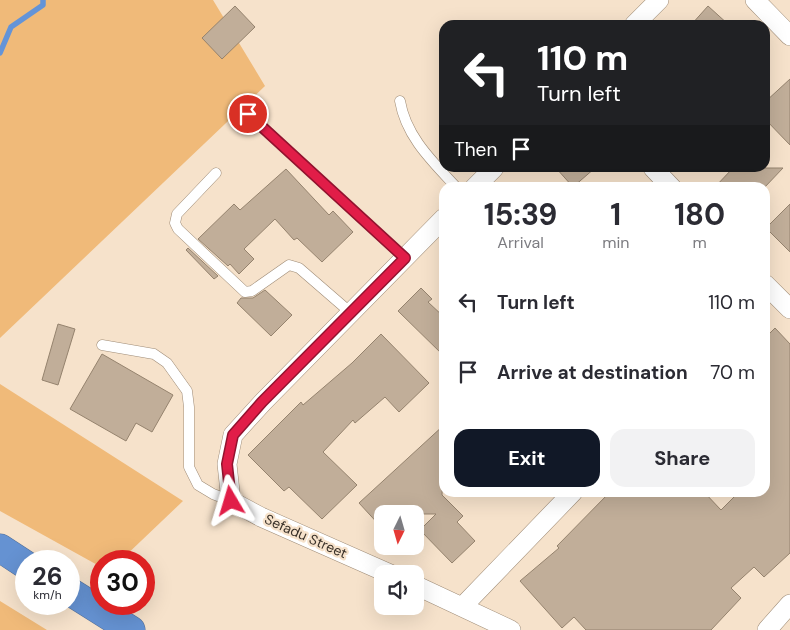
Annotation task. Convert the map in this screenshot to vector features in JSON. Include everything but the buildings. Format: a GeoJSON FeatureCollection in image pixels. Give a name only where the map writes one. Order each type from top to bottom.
{"type":"FeatureCollection","features":[{"type":"Feature","properties":{"kind":"highway"},"geometry":{"type":"LineString","coordinates":[[80,599],[131,630]]}},
{"type":"Feature","properties":{"kind":"highway"},"geometry":{"type":"LineString","coordinates":[[80,607],[96,630]]}},
{"type":"Feature","properties":{"kind":"street"},"geometry":{"type":"LineString","coordinates":[[639,20],[659,0]]}},
{"type":"Feature","properties":{"kind":"street"},"geometry":{"type":"LineString","coordinates":[[755,0],[790,36]]}},
{"type":"Feature","properties":{"kind":"street"},"geometry":{"type":"LineString","coordinates":[[480,182],[490,172]]}},
{"type":"Feature","properties":{"kind":"street"},"geometry":{"type":"LineString","coordinates":[[656,172],[666,182]]}},
{"type":"Feature","properties":{"kind":"street"},"geometry":{"type":"LineString","coordinates":[[231,501],[227,464],[233,435],[262,402],[439,223]]}},
{"type":"Feature","properties":{"kind":"street"},"geometry":{"type":"LineString","coordinates":[[770,292],[790,309]]}},
{"type":"Feature","properties":{"kind":"street"},"geometry":{"type":"LineString","coordinates":[[463,606],[568,497]]}},
{"type":"Feature","properties":{"kind":"street","name":"Sefadu Street"},"geometry":{"type":"LineString","coordinates":[[231,501],[260,517],[374,567]]}},
{"type":"Feature","properties":{"kind":"street"},"geometry":{"type":"LineString","coordinates":[[424,589],[511,630]]}},
{"type":"Feature","properties":{"kind":"street"},"geometry":{"type":"LineString","coordinates":[[767,630],[790,604]]}},
{"type":"Feature","properties":{"kind":"lane"},"geometry":{"type":"LineString","coordinates":[[400,101],[402,113],[422,151],[439,169]]}},
{"type":"Feature","properties":{"kind":"lane"},"geometry":{"type":"LineString","coordinates":[[248,114],[405,258]]}},
{"type":"Feature","properties":{"kind":"lane"},"geometry":{"type":"LineString","coordinates":[[442,172],[451,182]]}},
{"type":"Feature","properties":{"kind":"lane"},"geometry":{"type":"LineString","coordinates":[[216,173],[177,214],[175,223],[178,229],[245,292],[252,291],[289,265],[299,268],[350,313]]}},
{"type":"Feature","properties":{"kind":"lane"},"geometry":{"type":"LineString","coordinates":[[102,345],[154,354],[167,363],[187,391],[189,407],[189,467],[198,485],[213,494],[231,501]]}},
{"type":"Feature","properties":{"kind":"shaded area"},"geometry":{"type":"Polygon","coordinates":[[[0,0],[213,0],[265,86],[0,338],[0,0]]]}},
{"type":"Feature","properties":{"kind":"shaded area"},"geometry":{"type":"Polygon","coordinates":[[[0,384],[183,501],[132,550],[90,550],[90,561],[80,555],[80,550],[70,550],[0,511],[0,384]]]}},
{"type":"Feature","properties":{"kind":"shaded area"},"geometry":{"type":"Polygon","coordinates":[[[0,601],[15,610],[15,615],[23,615],[47,630],[0,630],[0,601]]]}},
{"type":"Feature","properties":{"kind":"waterway"},"geometry":{"type":"LineString","coordinates":[[0,53],[11,27],[43,5],[43,0]]}},
{"type":"Feature","properties":{"kind":"route"},"geometry":{"type":"LineString","coordinates":[[231,501],[227,464],[233,435],[262,402],[405,258],[248,114]]}}]}
